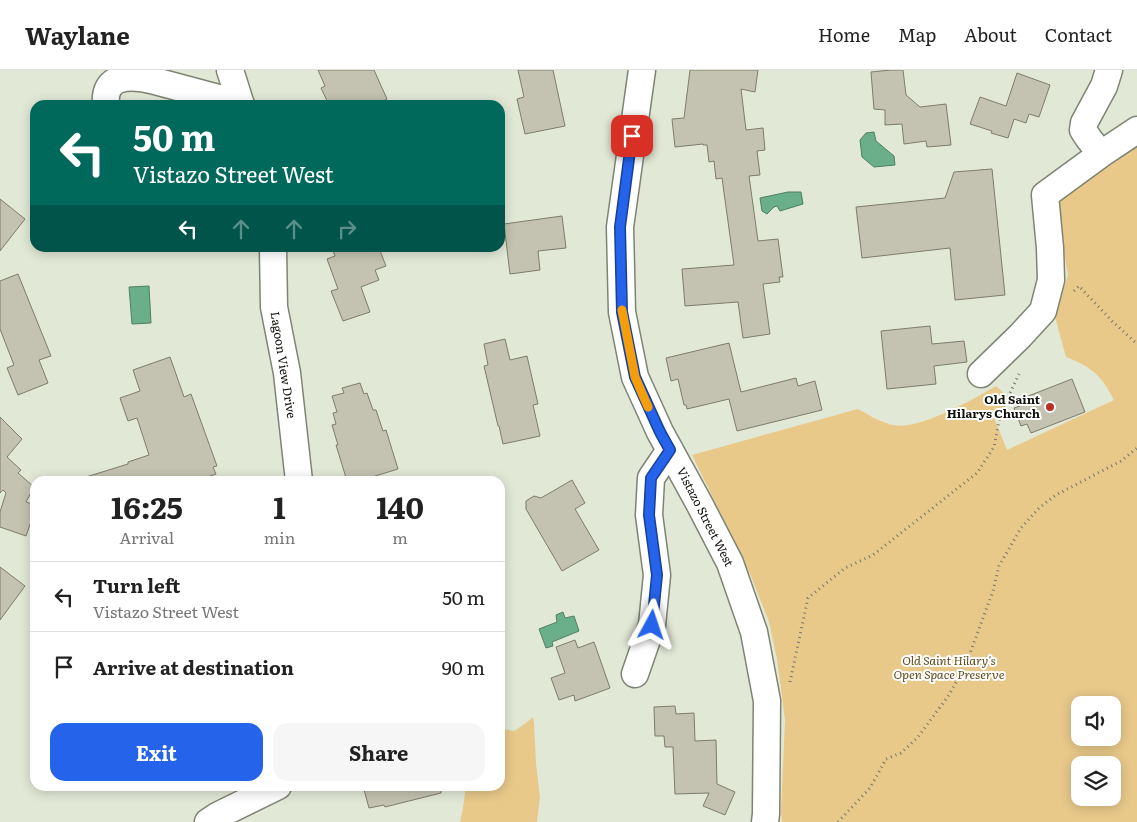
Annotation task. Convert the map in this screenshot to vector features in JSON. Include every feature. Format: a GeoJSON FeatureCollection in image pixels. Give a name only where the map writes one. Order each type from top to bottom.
{"type":"FeatureCollection","features":[{"type":"Feature","properties":{"kind":"street"},"geometry":{"type":"LineString","coordinates":[[230,70],[240,100]]}},
{"type":"Feature","properties":{"kind":"street","name":"Vistazo Street West"},"geometry":{"type":"LineString","coordinates":[[642,70],[620,227],[622,312],[635,377],[660,432],[730,563],[754,632],[767,701],[765,822]]}},
{"type":"Feature","properties":{"kind":"street"},"geometry":{"type":"LineString","coordinates":[[1101,154],[1084,130],[1084,123],[1104,86],[1109,70]]}},
{"type":"Feature","properties":{"kind":"street"},"geometry":{"type":"LineString","coordinates":[[106,100],[106,92],[113,82],[127,77],[138,77],[226,100]]}},
{"type":"Feature","properties":{"kind":"street"},"geometry":{"type":"LineString","coordinates":[[981,374],[1043,311],[1051,280],[1045,195],[1137,130]]}},
{"type":"Feature","properties":{"kind":"street","name":"Lagoon View Drive"},"geometry":{"type":"LineString","coordinates":[[273,252],[274,307],[287,373],[298,476]]}},
{"type":"Feature","properties":{"kind":"street"},"geometry":{"type":"LineString","coordinates":[[635,674],[652,625],[657,575],[649,515],[651,478],[670,450]]}},
{"type":"Feature","properties":{"kind":"street"},"geometry":{"type":"LineString","coordinates":[[208,822],[268,791]]}},
{"type":"Feature","properties":{"kind":"path"},"geometry":{"type":"LineString","coordinates":[[1073,292],[1079,286],[1137,344]]}},
{"type":"Feature","properties":{"kind":"path"},"geometry":{"type":"LineString","coordinates":[[787,688],[791,680],[808,598],[845,568],[872,555],[977,473],[994,447],[1001,410],[1022,366]]}},
{"type":"Feature","properties":{"kind":"path"},"geometry":{"type":"LineString","coordinates":[[838,822],[870,788],[886,759],[901,753],[918,737],[949,694],[966,664],[993,591],[999,566],[1021,528],[1039,508],[1056,495],[1121,461],[1137,448]]}},
{"type":"Feature","properties":{"kind":"green space","name":"Old Saint Hilary's Open Space Preserve"},"geometry":{"type":"Polygon","coordinates":[[[1137,139],[1137,822],[782,822],[785,720],[777,659],[769,622],[751,576],[692,455],[858,409],[879,420],[893,425],[904,426],[946,413],[996,386],[1007,396],[1003,412],[993,415],[1007,450],[1114,400],[1095,373],[1066,357],[1055,316],[1068,275],[1055,202],[1137,139]]]}},
{"type":"Feature","properties":{"kind":"green space"},"geometry":{"type":"Polygon","coordinates":[[[533,717],[540,797],[537,822],[460,822],[465,791],[505,791],[505,729],[514,731],[533,717]]]}},
{"type":"Feature","properties":{"kind":"shaded area"},"geometry":{"type":"Polygon","coordinates":[[[874,132],[876,141],[894,156],[895,165],[874,167],[862,157],[860,140],[866,133],[874,132]]]}},
{"type":"Feature","properties":{"kind":"shaded area"},"geometry":{"type":"Polygon","coordinates":[[[788,192],[801,192],[803,204],[780,211],[777,206],[767,214],[762,211],[760,198],[788,192]]]}},
{"type":"Feature","properties":{"kind":"shaded area"},"geometry":{"type":"Polygon","coordinates":[[[149,286],[151,323],[132,324],[129,287],[149,286]]]}},
{"type":"Feature","properties":{"kind":"shaded area"},"geometry":{"type":"Polygon","coordinates":[[[563,612],[565,618],[574,616],[579,631],[552,642],[553,646],[546,648],[539,629],[557,622],[556,615],[563,612]]]}},
{"type":"Feature","properties":{"kind":"building"},"geometry":{"type":"Polygon","coordinates":[[[318,70],[374,70],[387,99],[327,100],[321,88],[325,86],[318,70]]]}},
{"type":"Feature","properties":{"kind":"building"},"geometry":{"type":"Polygon","coordinates":[[[518,70],[553,70],[565,126],[525,134],[517,99],[524,97],[518,70]]]}},
{"type":"Feature","properties":{"kind":"building"},"geometry":{"type":"Polygon","coordinates":[[[690,70],[758,70],[755,92],[741,89],[746,130],[763,128],[765,150],[757,151],[760,175],[749,176],[758,241],[778,239],[783,277],[779,277],[780,282],[763,284],[770,334],[743,338],[738,302],[685,306],[682,269],[734,265],[722,178],[716,179],[714,161],[709,162],[707,145],[675,147],[672,119],[684,118],[690,70]]]}},
{"type":"Feature","properties":{"kind":"building"},"geometry":{"type":"Polygon","coordinates":[[[903,70],[906,95],[920,107],[946,104],[951,145],[927,147],[926,141],[904,144],[902,124],[885,125],[885,110],[874,109],[871,72],[903,70]]]}},
{"type":"Feature","properties":{"kind":"building"},"geometry":{"type":"Polygon","coordinates":[[[1017,73],[1050,85],[1039,117],[1029,114],[1026,123],[1014,119],[1008,138],[970,124],[980,97],[1006,106],[1017,73]]]}},
{"type":"Feature","properties":{"kind":"building"},"geometry":{"type":"Polygon","coordinates":[[[992,169],[1005,295],[955,300],[950,248],[862,258],[856,207],[945,198],[954,172],[992,169]]]}},
{"type":"Feature","properties":{"kind":"building"},"geometry":{"type":"Polygon","coordinates":[[[0,199],[25,219],[0,251],[0,199]]]}},
{"type":"Feature","properties":{"kind":"building"},"geometry":{"type":"Polygon","coordinates":[[[562,216],[566,248],[538,251],[540,270],[510,274],[505,224],[562,216]]]}},
{"type":"Feature","properties":{"kind":"building"},"geometry":{"type":"Polygon","coordinates":[[[334,252],[381,252],[386,266],[375,270],[379,280],[361,287],[370,312],[343,321],[331,291],[338,289],[327,259],[335,256],[334,252]]]}},
{"type":"Feature","properties":{"kind":"building"},"geometry":{"type":"Polygon","coordinates":[[[18,274],[51,356],[39,360],[48,383],[18,395],[7,368],[14,365],[0,329],[0,281],[18,274]]]}},
{"type":"Feature","properties":{"kind":"building"},"geometry":{"type":"Polygon","coordinates":[[[930,326],[932,344],[964,341],[967,362],[934,366],[936,384],[887,389],[881,331],[930,326]]]}},
{"type":"Feature","properties":{"kind":"building"},"geometry":{"type":"Polygon","coordinates":[[[505,339],[510,360],[527,356],[538,404],[533,405],[540,436],[503,444],[484,366],[488,365],[484,344],[505,339]]]}},
{"type":"Feature","properties":{"kind":"building"},"geometry":{"type":"Polygon","coordinates":[[[729,343],[741,392],[796,378],[798,386],[815,381],[822,410],[737,431],[729,399],[687,409],[686,405],[684,405],[678,379],[671,381],[666,358],[729,343]]]}},
{"type":"Feature","properties":{"kind":"building"},"geometry":{"type":"Polygon","coordinates":[[[170,357],[184,397],[191,394],[217,466],[213,467],[216,474],[210,476],[89,476],[128,464],[128,462],[149,455],[137,418],[128,421],[120,398],[140,391],[133,370],[170,357]]]}},
{"type":"Feature","properties":{"kind":"building","name":"Old Saint Hilarys Church"},"geometry":{"type":"Polygon","coordinates":[[[1072,379],[1085,412],[1031,433],[1027,424],[1021,426],[1014,408],[1020,406],[1018,400],[1072,379]]]}},
{"type":"Feature","properties":{"kind":"building"},"geometry":{"type":"Polygon","coordinates":[[[360,383],[364,394],[367,393],[373,410],[376,410],[383,431],[386,430],[398,469],[375,476],[345,476],[332,425],[336,424],[333,413],[337,412],[332,396],[344,393],[342,388],[360,383]]]}},
{"type":"Feature","properties":{"kind":"building"},"geometry":{"type":"Polygon","coordinates":[[[0,417],[22,439],[7,457],[21,470],[18,473],[30,484],[30,494],[26,502],[30,503],[30,524],[26,536],[0,527],[0,512],[6,493],[3,490],[0,493],[0,417]]]}},
{"type":"Feature","properties":{"kind":"building"},"geometry":{"type":"Polygon","coordinates":[[[572,480],[585,503],[575,509],[599,550],[562,571],[526,509],[526,501],[534,496],[541,498],[572,480]]]}},
{"type":"Feature","properties":{"kind":"building"},"geometry":{"type":"Polygon","coordinates":[[[0,567],[25,586],[0,620],[0,567]]]}},
{"type":"Feature","properties":{"kind":"building"},"geometry":{"type":"Polygon","coordinates":[[[575,640],[578,648],[594,642],[610,688],[575,701],[574,695],[559,700],[551,678],[565,673],[556,647],[575,640]]]}},
{"type":"Feature","properties":{"kind":"building"},"geometry":{"type":"Polygon","coordinates":[[[675,706],[676,714],[694,713],[695,741],[716,740],[717,784],[735,792],[725,815],[703,806],[709,793],[675,794],[673,747],[665,747],[664,736],[655,736],[654,707],[675,706]]]}},
{"type":"Feature","properties":{"kind":"building"},"geometry":{"type":"Polygon","coordinates":[[[364,791],[441,791],[441,793],[385,807],[384,805],[369,808],[364,791]]]}},
{"type":"Feature","properties":{"kind":"slow traffic"},"geometry":{"type":"LineString","coordinates":[[622,310],[635,377],[648,407]]}},
{"type":"Feature","properties":{"kind":"place","name":"Old Saint Hilarys Church"},"geometry":{"type":"Point","coordinates":[1050,407]}},
{"type":"Feature","properties":{"kind":"route"},"geometry":{"type":"LineString","coordinates":[[632,136],[620,227],[622,312],[635,377],[670,450],[651,478],[649,515],[657,575],[652,625]]}}]}
